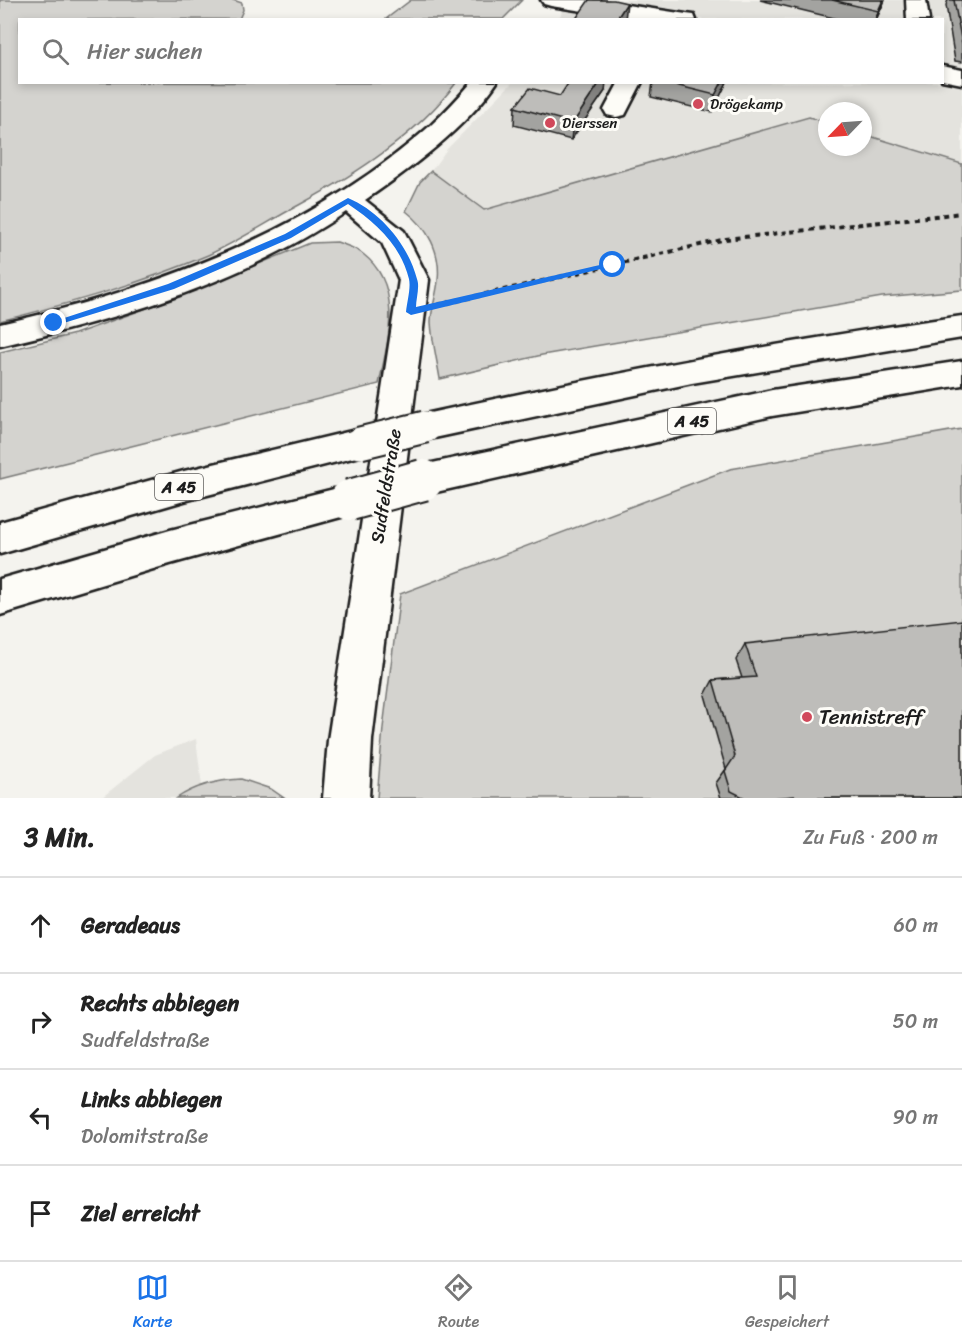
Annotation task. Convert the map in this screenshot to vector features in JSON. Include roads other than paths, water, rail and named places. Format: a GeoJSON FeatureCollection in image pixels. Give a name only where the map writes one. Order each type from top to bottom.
{"type":"FeatureCollection","features":[{"type":"Feature","properties":{"kind":"main road"},"geometry":{"type":"LineString","coordinates":[[536,18],[550,0],[678,18]]}},
{"type":"Feature","properties":{"kind":"main road"},"geometry":{"type":"LineString","coordinates":[[622,0],[682,18]]}},
{"type":"Feature","properties":{"kind":"main road"},"geometry":{"type":"LineString","coordinates":[[916,0],[918,18]]}},
{"type":"Feature","properties":{"kind":"main road"},"geometry":{"type":"LineString","coordinates":[[944,73],[962,77]]}},
{"type":"Feature","properties":{"kind":"main road"},"geometry":{"type":"LineString","coordinates":[[0,335],[109,308],[171,286],[288,236],[348,201],[430,141],[484,84]]}},
{"type":"Feature","properties":{"kind":"main road"},"geometry":{"type":"LineString","coordinates":[[616,110],[630,84]]}},
{"type":"Feature","properties":{"kind":"main road","name":"Sudfeldstraße"},"geometry":{"type":"LineString","coordinates":[[345,798],[350,740],[414,280],[394,238],[374,218],[348,201]]}},
{"type":"Feature","properties":{"kind":"main road","name":"A 45"},"geometry":{"type":"LineString","coordinates":[[0,538],[184,486],[425,427],[627,383],[790,352],[962,327]]}},
{"type":"Feature","properties":{"kind":"main road","name":"A 45"},"geometry":{"type":"LineString","coordinates":[[0,597],[170,547],[423,480],[772,403],[962,373]]}},
{"type":"Feature","properties":{"kind":"place","name":"Drögekamp"},"geometry":{"type":"Point","coordinates":[698,104]}},
{"type":"Feature","properties":{"kind":"place","name":"Dierssen"},"geometry":{"type":"Point","coordinates":[550,123]}},
{"type":"Feature","properties":{"kind":"place","name":"Tennistreff"},"geometry":{"type":"Point","coordinates":[807,717]}}]}
